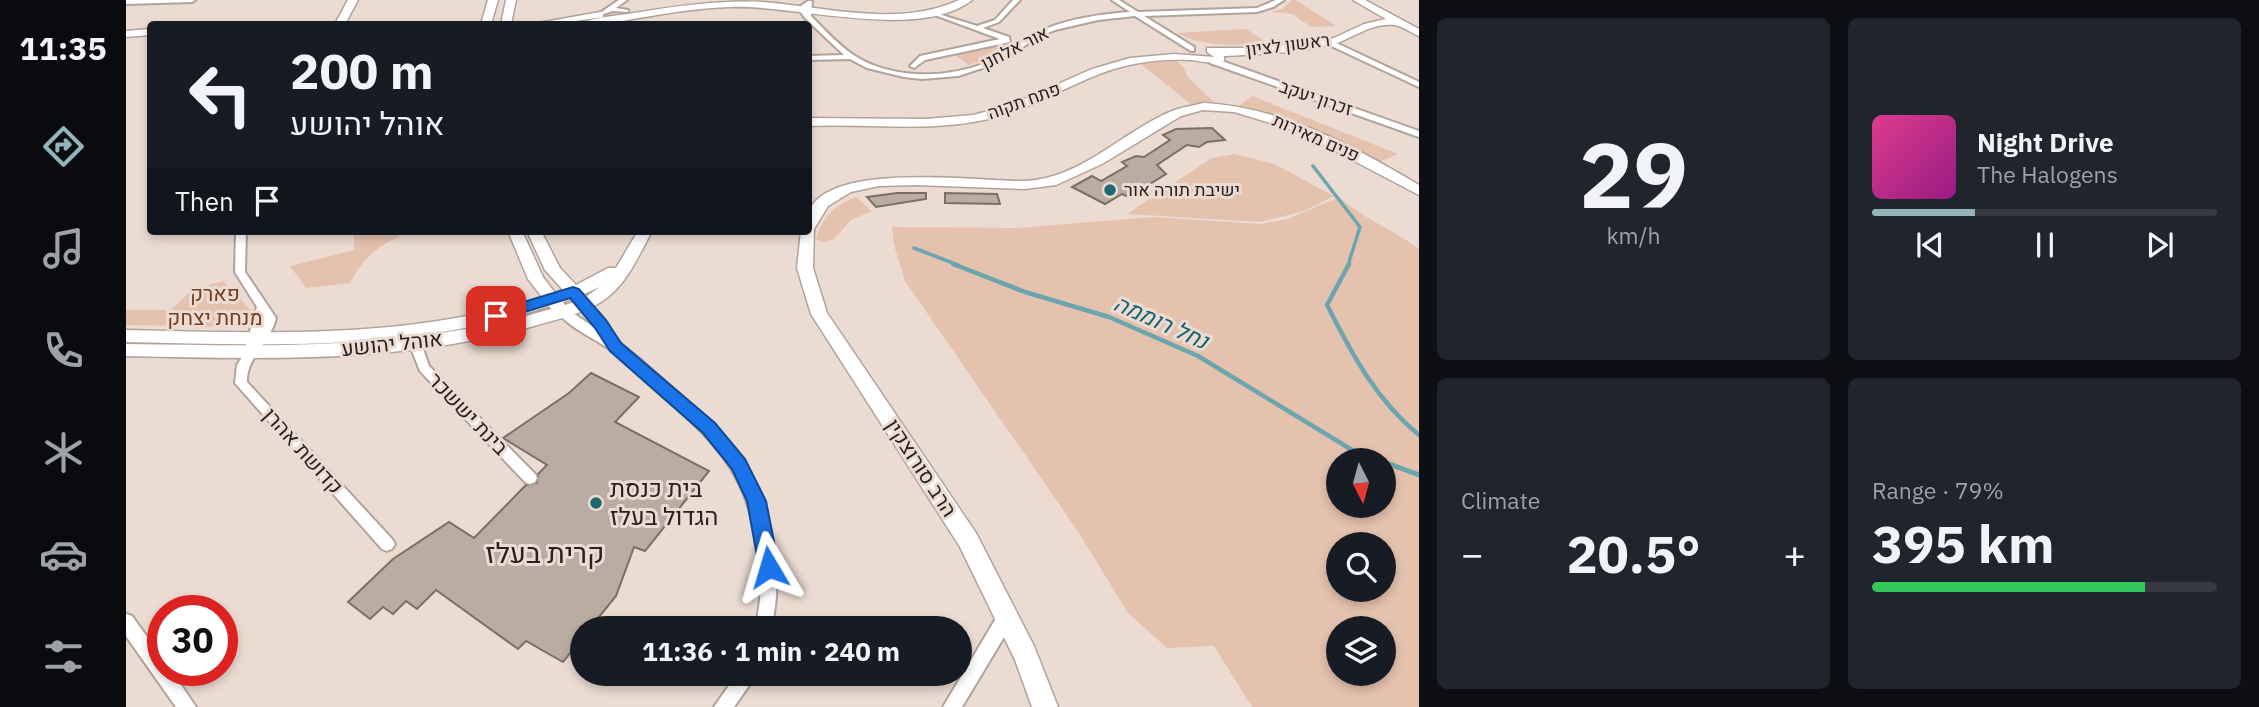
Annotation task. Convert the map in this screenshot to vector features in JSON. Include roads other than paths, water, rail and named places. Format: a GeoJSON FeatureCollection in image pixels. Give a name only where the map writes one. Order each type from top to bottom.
{"type":"FeatureCollection","features":[{"type":"Feature","properties":{"kind":"street"},"geometry":{"type":"LineString","coordinates":[[126,2],[192,0]]}},
{"type":"Feature","properties":{"kind":"street"},"geometry":{"type":"LineString","coordinates":[[342,21],[353,0]]}},
{"type":"Feature","properties":{"kind":"street"},"geometry":{"type":"LineString","coordinates":[[487,21],[493,0]]}},
{"type":"Feature","properties":{"kind":"street"},"geometry":{"type":"LineString","coordinates":[[507,21],[511,0]]}},
{"type":"Feature","properties":{"kind":"street"},"geometry":{"type":"LineString","coordinates":[[602,14],[624,0]]}},
{"type":"Feature","properties":{"kind":"street"},"geometry":{"type":"LineString","coordinates":[[557,21],[697,0]]}},
{"type":"Feature","properties":{"kind":"street"},"geometry":{"type":"LineString","coordinates":[[789,0],[807,9],[852,57]]}},
{"type":"Feature","properties":{"kind":"street"},"geometry":{"type":"LineString","coordinates":[[807,9],[892,10],[915,8],[942,0]]}},
{"type":"Feature","properties":{"kind":"street"},"geometry":{"type":"LineString","coordinates":[[607,21],[723,4],[882,16],[934,13],[967,0]]}},
{"type":"Feature","properties":{"kind":"street"},"geometry":{"type":"LineString","coordinates":[[975,29],[1002,17],[1017,0]]}},
{"type":"Feature","properties":{"kind":"street"},"geometry":{"type":"LineString","coordinates":[[1115,0],[1192,53]]}},
{"type":"Feature","properties":{"kind":"street","name":"אור אלחנן"},"geometry":{"type":"LineString","coordinates":[[852,57],[874,68],[895,74],[932,75],[965,71],[989,64],[1048,30],[1070,24],[1138,16],[1246,11],[1271,6],[1281,0]]}},
{"type":"Feature","properties":{"kind":"street"},"geometry":{"type":"LineString","coordinates":[[1358,0],[1368,20],[1418,36]]}},
{"type":"Feature","properties":{"kind":"street"},"geometry":{"type":"LineString","coordinates":[[612,9],[626,11]]}},
{"type":"Feature","properties":{"kind":"street"},"geometry":{"type":"LineString","coordinates":[[934,13],[1022,45]]}},
{"type":"Feature","properties":{"kind":"street"},"geometry":{"type":"LineString","coordinates":[[1368,20],[1394,23],[1418,36]]}},
{"type":"Feature","properties":{"kind":"street","name":"ראשון לציון"},"geometry":{"type":"LineString","coordinates":[[1192,53],[1216,57],[1298,47],[1330,42],[1368,20],[1394,23]]}},
{"type":"Feature","properties":{"kind":"street"},"geometry":{"type":"LineString","coordinates":[[126,34],[147,32]]}},
{"type":"Feature","properties":{"kind":"street"},"geometry":{"type":"LineString","coordinates":[[126,41],[147,38]]}},
{"type":"Feature","properties":{"kind":"street"},"geometry":{"type":"LineString","coordinates":[[914,66],[923,58],[1007,40]]}},
{"type":"Feature","properties":{"kind":"street"},"geometry":{"type":"LineString","coordinates":[[1330,42],[1419,85]]}},
{"type":"Feature","properties":{"kind":"street","name":"פתח תקוה"},"geometry":{"type":"LineString","coordinates":[[812,122],[950,121],[986,116],[1023,105],[1119,64],[1192,53]]}},
{"type":"Feature","properties":{"kind":"street"},"geometry":{"type":"LineString","coordinates":[[812,58],[852,57]]}},
{"type":"Feature","properties":{"kind":"street","name":"זכרון יעקב"},"geometry":{"type":"LineString","coordinates":[[1216,57],[1419,134]]}},
{"type":"Feature","properties":{"kind":"street","name":"פנים מאירות"},"geometry":{"type":"LineString","coordinates":[[1206,107],[1245,110],[1286,123],[1349,151],[1419,191]]}},
{"type":"Feature","properties":{"kind":"street","name":"הרב סורוצקין"},"geometry":{"type":"LineString","coordinates":[[812,220],[816,211],[839,192],[872,183],[899,181],[1017,185],[1057,180],[1177,113],[1206,107]]}},
{"type":"Feature","properties":{"kind":"street"},"geometry":{"type":"LineString","coordinates":[[241,235],[240,272],[263,306],[255,343]]}},
{"type":"Feature","properties":{"kind":"street"},"geometry":{"type":"LineString","coordinates":[[517,235],[536,279],[557,306],[616,347],[709,428],[724,443],[749,480],[762,521],[769,567],[769,594],[765,616]]}},
{"type":"Feature","properties":{"kind":"street"},"geometry":{"type":"LineString","coordinates":[[536,235],[553,270],[579,298],[616,347]]}},
{"type":"Feature","properties":{"kind":"street","name":"אוהל יהושע"},"geometry":{"type":"LineString","coordinates":[[126,336],[255,343],[415,343],[489,331],[606,290],[643,235]]}},
{"type":"Feature","properties":{"kind":"street","name":"הרב סורוצקין"},"geometry":{"type":"LineString","coordinates":[[808,235],[805,268],[819,314],[968,540],[1007,616],[1045,707]]}},
{"type":"Feature","properties":{"kind":"street","name":"אוהל יהושע"},"geometry":{"type":"LineString","coordinates":[[126,350],[421,330],[557,306]]}},
{"type":"Feature","properties":{"kind":"street","name":"קדושת אהרן"},"geometry":{"type":"LineString","coordinates":[[255,343],[240,373],[241,383],[387,544]]}},
{"type":"Feature","properties":{"kind":"street","name":"בינת יששכר"},"geometry":{"type":"LineString","coordinates":[[415,343],[424,368],[530,478]]}},
{"type":"Feature","properties":{"kind":"street"},"geometry":{"type":"LineString","coordinates":[[952,707],[1007,616]]}},
{"type":"Feature","properties":{"kind":"street"},"geometry":{"type":"LineString","coordinates":[[126,622],[187,707]]}},
{"type":"Feature","properties":{"kind":"street"},"geometry":{"type":"LineString","coordinates":[[723,707],[739,686]]}},
{"type":"Feature","properties":{"kind":"waterway"},"geometry":{"type":"LineString","coordinates":[[1313,166],[1360,227],[1348,265]]}},
{"type":"Feature","properties":{"kind":"waterway","name":"נחל רוממה"},"geometry":{"type":"LineString","coordinates":[[914,248],[958,265]]}},
{"type":"Feature","properties":{"kind":"waterway","name":"נחל רוממה"},"geometry":{"type":"LineString","coordinates":[[953,264],[1025,292],[1109,317],[1198,356],[1349,448]]}},
{"type":"Feature","properties":{"kind":"waterway"},"geometry":{"type":"LineString","coordinates":[[1349,264],[1327,305],[1366,375],[1390,407],[1419,435]]}},
{"type":"Feature","properties":{"kind":"waterway","name":"נחל רוממה"},"geometry":{"type":"LineString","coordinates":[[1396,466],[1419,475]]}},
{"type":"Feature","properties":{"kind":"place","name":"ישיבת תורה אור"},"geometry":{"type":"Point","coordinates":[1110,190]}},
{"type":"Feature","properties":{"kind":"place","name":"בית כנסת הגדול בעלז"},"geometry":{"type":"Point","coordinates":[596,503]}},
{"type":"Feature","properties":{"kind":"district","name":"קרית בעלז"},"geometry":{"type":"Point","coordinates":[545,553]}},
{"type":"Feature","properties":{"kind":"park label","name":"פארק מנחת יצחק"},"geometry":{"type":"Point","coordinates":[215,306]}}]}
